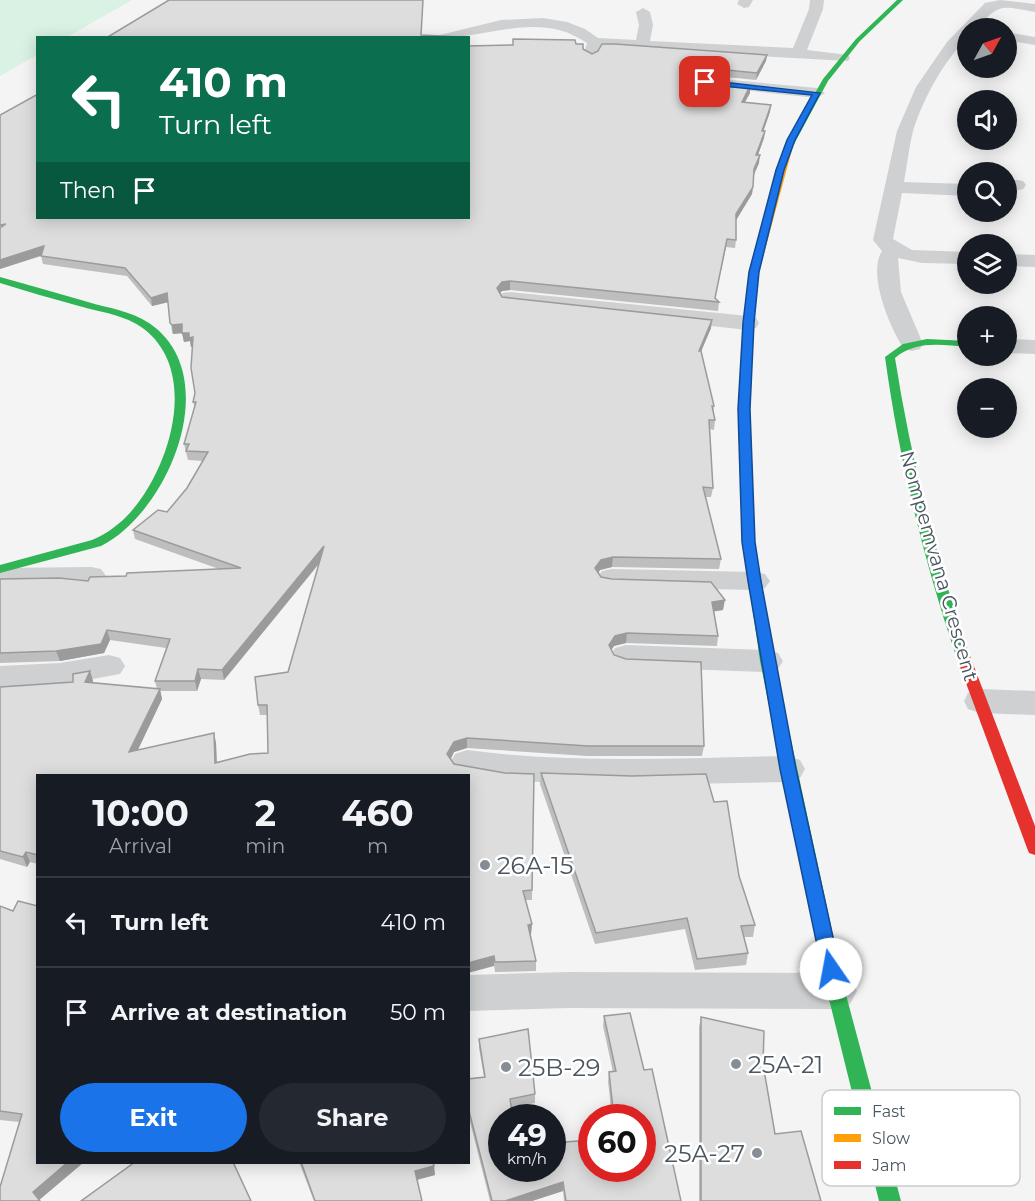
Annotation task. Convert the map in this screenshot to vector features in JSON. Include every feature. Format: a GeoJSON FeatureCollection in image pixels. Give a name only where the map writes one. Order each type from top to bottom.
{"type":"FeatureCollection","features":[{"type":"Feature","properties":{"kind":"main road"},"geometry":{"type":"LineString","coordinates":[[861,1090],[836,991],[767,661],[749,542],[744,409],[748,323],[754,272],[780,170],[791,140],[817,93],[843,58],[865,32],[900,0]]}},
{"type":"Feature","properties":{"kind":"main road"},"geometry":{"type":"LineString","coordinates":[[0,280],[129,315],[152,328],[164,339],[177,361],[182,404],[176,439],[166,463],[139,512],[125,527],[110,537],[81,550],[0,569]]}},
{"type":"Feature","properties":{"kind":"main road"},"geometry":{"type":"LineString","coordinates":[[912,344],[957,344]]}},
{"type":"Feature","properties":{"kind":"main road","name":"Nompemvana Crescent"},"geometry":{"type":"LineString","coordinates":[[912,344],[894,351],[890,357],[903,443],[928,544],[980,701],[1035,848]]}},
{"type":"Feature","properties":{"kind":"main road"},"geometry":{"type":"LineString","coordinates":[[886,1186],[890,1201]]}},
{"type":"Feature","properties":{"kind":"street"},"geometry":{"type":"LineString","coordinates":[[798,53],[816,9],[817,0]]}},
{"type":"Feature","properties":{"kind":"street"},"geometry":{"type":"LineString","coordinates":[[977,18],[994,4],[1035,8]]}},
{"type":"Feature","properties":{"kind":"street"},"geometry":{"type":"LineString","coordinates":[[642,44],[646,25],[644,12]]}},
{"type":"Feature","properties":{"kind":"street"},"geometry":{"type":"LineString","coordinates":[[451,36],[482,26],[529,22],[549,23],[576,29],[593,48],[642,44],[798,53],[843,58]]}},
{"type":"Feature","properties":{"kind":"street"},"geometry":{"type":"LineString","coordinates":[[1017,38],[1035,41]]}},
{"type":"Feature","properties":{"kind":"street"},"geometry":{"type":"LineString","coordinates":[[957,40],[924,87],[905,131],[883,240],[893,250],[915,256],[957,258]]}},
{"type":"Feature","properties":{"kind":"street"},"geometry":{"type":"LineString","coordinates":[[705,82],[817,93]]}},
{"type":"Feature","properties":{"kind":"street"},"geometry":{"type":"LineString","coordinates":[[894,187],[957,190]]}},
{"type":"Feature","properties":{"kind":"street"},"geometry":{"type":"LineString","coordinates":[[893,250],[887,259],[889,284],[896,310],[912,344]]}},
{"type":"Feature","properties":{"kind":"street"},"geometry":{"type":"LineString","coordinates":[[1017,260],[1035,261]]}},
{"type":"Feature","properties":{"kind":"street"},"geometry":{"type":"LineString","coordinates":[[510,298],[748,323]]}},
{"type":"Feature","properties":{"kind":"street"},"geometry":{"type":"LineString","coordinates":[[1017,346],[1035,347]]}},
{"type":"Feature","properties":{"kind":"street"},"geometry":{"type":"LineString","coordinates":[[0,577],[91,576]]}},
{"type":"Feature","properties":{"kind":"street"},"geometry":{"type":"LineString","coordinates":[[612,578],[754,581]]}},
{"type":"Feature","properties":{"kind":"street"},"geometry":{"type":"LineString","coordinates":[[626,656],[767,661]]}},
{"type":"Feature","properties":{"kind":"street"},"geometry":{"type":"LineString","coordinates":[[0,677],[60,674],[109,666]]}},
{"type":"Feature","properties":{"kind":"street"},"geometry":{"type":"LineString","coordinates":[[980,701],[1035,703]]}},
{"type":"Feature","properties":{"kind":"street"},"geometry":{"type":"LineString","coordinates":[[467,763],[505,768],[611,772],[788,769]]}},
{"type":"Feature","properties":{"kind":"street"},"geometry":{"type":"LineString","coordinates":[[470,993],[568,990],[836,991]]}},
{"type":"Feature","properties":{"kind":"green space"},"geometry":{"type":"Polygon","coordinates":[[[0,0],[132,0],[69,36],[36,36],[36,56],[0,76],[0,0]]]}},
{"type":"Feature","properties":{"kind":"building"},"geometry":{"type":"Polygon","coordinates":[[[169,0],[423,0],[421,35],[440,36],[109,36],[169,0]]]}},
{"type":"Feature","properties":{"kind":"building"},"geometry":{"type":"Polygon","coordinates":[[[513,39],[575,40],[576,44],[583,44],[583,49],[592,54],[598,51],[602,44],[615,44],[767,55],[757,73],[706,68],[695,75],[700,80],[750,86],[742,102],[771,105],[756,155],[760,155],[754,169],[753,187],[736,214],[736,240],[727,239],[715,298],[719,302],[510,281],[502,282],[497,288],[502,297],[712,320],[699,351],[701,351],[714,406],[712,406],[715,420],[709,420],[713,488],[703,487],[721,559],[613,557],[601,560],[595,568],[601,577],[612,579],[711,582],[725,600],[712,602],[718,636],[627,633],[615,636],[609,645],[614,655],[626,659],[701,662],[704,746],[588,746],[467,738],[454,742],[447,754],[454,764],[505,773],[534,774],[532,890],[523,891],[532,924],[528,925],[536,961],[495,962],[494,956],[470,962],[470,774],[36,774],[36,854],[26,852],[23,857],[0,851],[0,687],[73,682],[73,674],[90,671],[85,682],[160,689],[129,752],[214,733],[215,763],[250,754],[268,753],[267,705],[258,705],[255,677],[288,672],[324,546],[222,670],[198,669],[195,681],[155,681],[170,639],[107,630],[101,644],[56,651],[0,653],[0,579],[59,578],[88,581],[90,577],[126,576],[127,573],[241,568],[133,530],[158,510],[167,512],[187,488],[208,452],[186,451],[189,444],[184,444],[196,402],[193,402],[195,393],[191,368],[193,337],[189,338],[189,333],[182,333],[182,324],[172,325],[170,323],[167,293],[151,298],[125,268],[41,256],[44,246],[0,260],[0,228],[6,224],[0,225],[0,115],[36,95],[36,219],[470,219],[470,46],[513,45],[513,39]]]}},
{"type":"Feature","properties":{"kind":"building"},"geometry":{"type":"Polygon","coordinates":[[[541,773],[632,776],[706,774],[714,802],[727,801],[739,876],[755,925],[741,926],[748,953],[697,959],[687,918],[596,933],[541,773]]]}},
{"type":"Feature","properties":{"kind":"building"},"geometry":{"type":"Polygon","coordinates":[[[18,901],[36,906],[36,1164],[66,1164],[33,1192],[40,1201],[0,1201],[0,1187],[22,1114],[0,1111],[0,906],[13,911],[18,901]]]}},
{"type":"Feature","properties":{"kind":"building"},"geometry":{"type":"Polygon","coordinates":[[[630,1013],[644,1070],[652,1069],[681,1201],[566,1201],[563,1182],[566,1182],[566,1142],[578,1141],[578,1182],[656,1182],[656,1104],[612,1104],[609,1072],[616,1071],[604,1016],[630,1013]]]}},
{"type":"Feature","properties":{"kind":"building"},"geometry":{"type":"Polygon","coordinates":[[[701,1017],[764,1031],[763,1064],[775,1134],[801,1131],[821,1201],[701,1201],[701,1017]]]}},
{"type":"Feature","properties":{"kind":"building"},"geometry":{"type":"Polygon","coordinates":[[[528,1029],[535,1094],[510,1099],[511,1104],[488,1104],[488,1182],[563,1182],[505,1201],[492,1201],[470,1115],[470,1079],[485,1077],[479,1039],[528,1029]]]}},
{"type":"Feature","properties":{"kind":"building"},"geometry":{"type":"Polygon","coordinates":[[[132,1164],[234,1164],[251,1201],[81,1201],[132,1164]]]}},
{"type":"Feature","properties":{"kind":"building"},"geometry":{"type":"Polygon","coordinates":[[[302,1164],[434,1164],[434,1166],[415,1171],[422,1201],[315,1201],[302,1164]]]}},
{"type":"Feature","properties":{"kind":"traffic: fast"},"geometry":{"type":"LineString","coordinates":[[789,146],[825,80],[858,40],[900,0]]}},
{"type":"Feature","properties":{"kind":"traffic: fast"},"geometry":{"type":"LineString","coordinates":[[0,280],[132,318],[147,326],[168,346],[178,372],[180,403],[175,435],[164,467],[149,496],[130,520],[109,537],[83,548],[0,569]]}},
{"type":"Feature","properties":{"kind":"traffic: fast"},"geometry":{"type":"LineString","coordinates":[[957,343],[917,343],[898,350],[890,357],[902,433],[928,546],[963,656]]}},
{"type":"Feature","properties":{"kind":"traffic: fast"},"geometry":{"type":"LineString","coordinates":[[744,403],[749,542],[767,661],[836,991],[861,1090]]}},
{"type":"Feature","properties":{"kind":"traffic: fast"},"geometry":{"type":"LineString","coordinates":[[886,1186],[890,1201]]}},
{"type":"Feature","properties":{"kind":"traffic: slow"},"geometry":{"type":"LineString","coordinates":[[744,403],[748,323],[754,272],[789,146]]}},
{"type":"Feature","properties":{"kind":"traffic: jam"},"geometry":{"type":"LineString","coordinates":[[963,656],[1035,848]]}},
{"type":"Feature","properties":{"kind":"place","name":"26A-15"},"geometry":{"type":"Point","coordinates":[485,865]}},
{"type":"Feature","properties":{"kind":"place","name":"25A-21"},"geometry":{"type":"Point","coordinates":[736,1064]}},
{"type":"Feature","properties":{"kind":"place","name":"25B-29"},"geometry":{"type":"Point","coordinates":[506,1067]}},
{"type":"Feature","properties":{"kind":"place","name":"25A-27"},"geometry":{"type":"Point","coordinates":[757,1153]}},
{"type":"Feature","properties":{"kind":"route"},"geometry":{"type":"LineString","coordinates":[[705,82],[817,93],[788,147],[754,272],[748,323],[744,409],[749,542],[754,581],[788,769],[831,969]]}}]}
